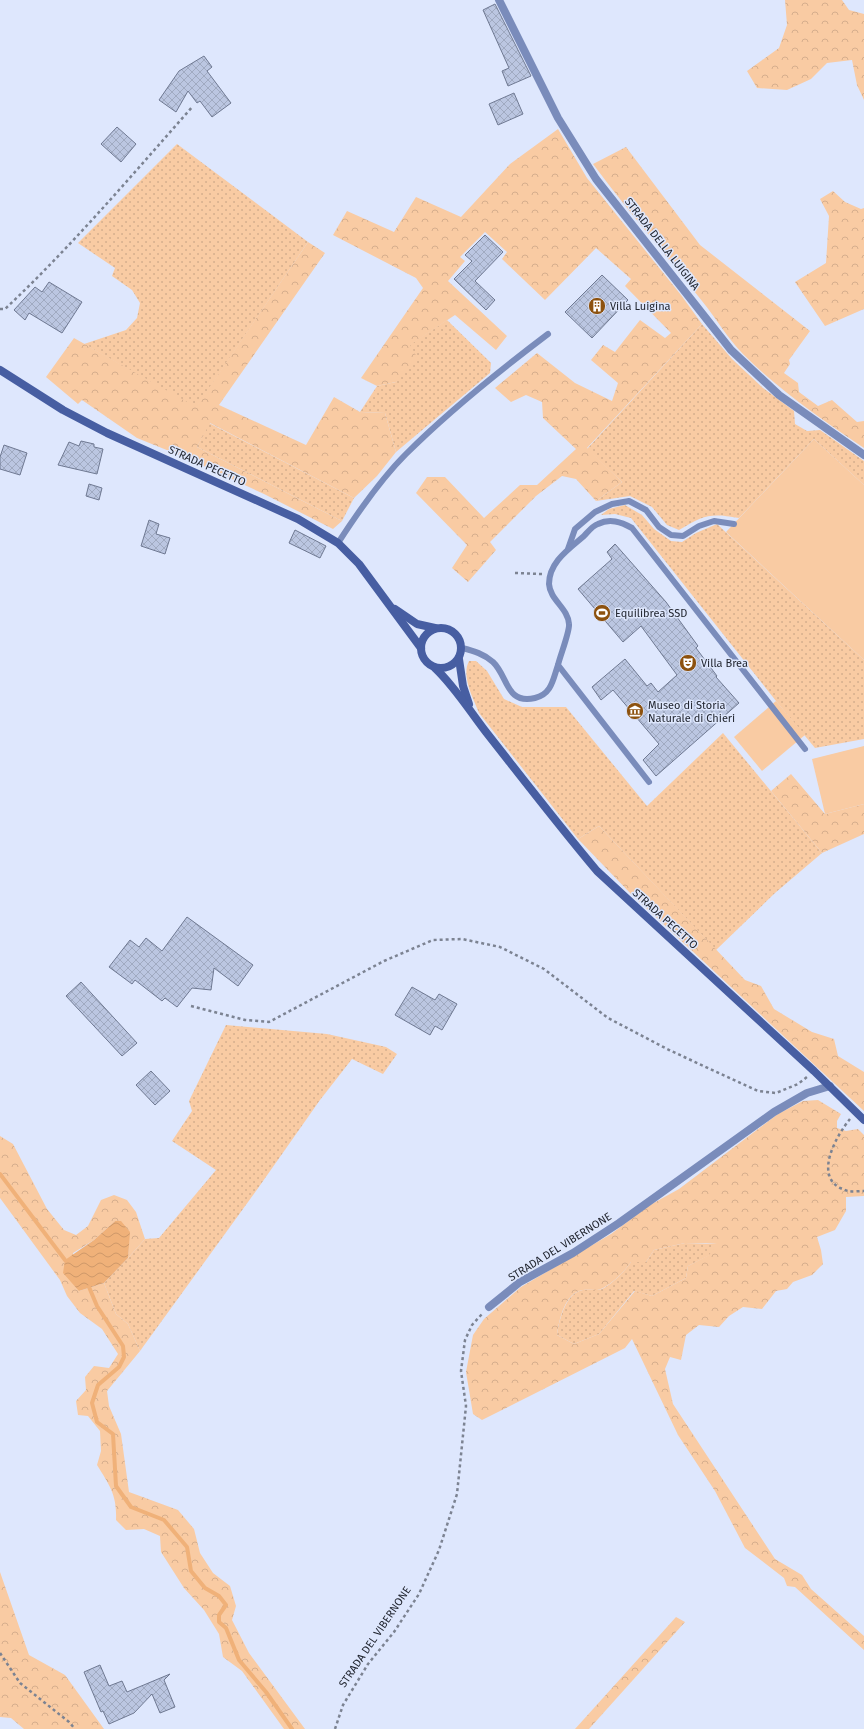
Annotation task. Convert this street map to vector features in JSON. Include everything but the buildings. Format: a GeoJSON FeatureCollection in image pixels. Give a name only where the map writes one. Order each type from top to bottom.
{"type":"FeatureCollection","features":[{"type":"Feature","properties":{"kind":"main road","name":"STRADA PECETTO"},"geometry":{"type":"LineString","coordinates":[[0,370],[62,410],[107,433],[298,519],[338,543],[359,564],[421,648],[425,660],[450,682],[473,715],[566,835],[597,871],[814,1071],[864,1120]]}},
{"type":"Feature","properties":{"kind":"main road","name":"STRADA PECETTO"},"geometry":{"type":"LineString","coordinates":[[388,603],[417,624],[435,628],[441,627],[454,631],[461,642],[462,648]]}},
{"type":"Feature","properties":{"kind":"main road"},"geometry":{"type":"LineString","coordinates":[[421,648],[425,636],[435,628]]}},
{"type":"Feature","properties":{"kind":"main road"},"geometry":{"type":"LineString","coordinates":[[435,668],[448,667],[458,659],[462,648]]}},
{"type":"Feature","properties":{"kind":"main road","name":"STRADA PECETTO"},"geometry":{"type":"LineString","coordinates":[[458,659],[463,686],[473,715]]}},
{"type":"Feature","properties":{"kind":"street","name":"STRADA DELLA LUIGINA"},"geometry":{"type":"LineString","coordinates":[[499,0],[558,118],[596,179],[731,350],[779,395],[864,455]]}},
{"type":"Feature","properties":{"kind":"street","name":"STRADA DEL VIBERNONE"},"geometry":{"type":"LineString","coordinates":[[489,1307],[520,1282],[573,1253],[619,1224],[774,1112],[807,1093],[830,1086]]}},
{"type":"Feature","properties":{"kind":"lane"},"geometry":{"type":"LineString","coordinates":[[338,543],[362,507],[405,454],[494,375],[548,334]]}},
{"type":"Feature","properties":{"kind":"lane"},"geometry":{"type":"LineString","coordinates":[[567,550],[575,529],[595,512],[612,504],[628,501],[646,510],[659,527],[671,535],[683,536],[699,526],[714,521],[734,524]]}},
{"type":"Feature","properties":{"kind":"lane"},"geometry":{"type":"LineString","coordinates":[[462,648],[485,655],[494,663],[511,692],[518,699],[529,700],[541,697],[551,688],[570,625],[567,614],[552,596],[549,584],[551,574],[558,559],[596,524],[608,521],[622,523],[632,528],[805,749]]}},
{"type":"Feature","properties":{"kind":"lane"},"geometry":{"type":"LineString","coordinates":[[558,665],[649,782]]}},
{"type":"Feature","properties":{"kind":"path"},"geometry":{"type":"LineString","coordinates":[[0,309],[5,309],[36,280],[133,175],[193,106]]}},
{"type":"Feature","properties":{"kind":"path"},"geometry":{"type":"LineString","coordinates":[[515,573],[551,574]]}},
{"type":"Feature","properties":{"kind":"path"},"geometry":{"type":"LineString","coordinates":[[191,1006],[245,1020],[269,1022],[384,961],[432,940],[462,939],[500,947],[538,966],[608,1018],[669,1050],[758,1091],[776,1093],[798,1084],[814,1071]]}},
{"type":"Feature","properties":{"kind":"path"},"geometry":{"type":"LineString","coordinates":[[856,1112],[840,1132],[830,1154],[828,1173],[833,1184],[848,1192],[864,1191]]}},
{"type":"Feature","properties":{"kind":"path","name":"STRADA DEL VIBERNONE"},"geometry":{"type":"LineString","coordinates":[[335,1729],[343,1705],[368,1664],[394,1632],[419,1594],[439,1550],[457,1494],[466,1406],[461,1371],[465,1340],[472,1325],[489,1307]]}},
{"type":"Feature","properties":{"kind":"path"},"geometry":{"type":"LineString","coordinates":[[0,1653],[20,1683],[75,1729]]}},
{"type":"Feature","properties":{"kind":"green space"},"geometry":{"type":"Polygon","coordinates":[[[785,0],[842,0],[849,10],[864,14],[864,100],[857,85],[852,60],[827,63],[811,79],[787,90],[757,88],[747,71],[779,48],[787,25],[785,0]]]}},
{"type":"Feature","properties":{"kind":"green space"},"geometry":{"type":"Polygon","coordinates":[[[558,129],[587,178],[681,295],[702,324],[587,448],[622,482],[596,501],[576,479],[562,476],[536,496],[490,542],[496,550],[468,582],[452,568],[467,545],[416,493],[427,477],[445,477],[484,518],[520,485],[537,485],[576,449],[543,418],[542,402],[526,395],[511,402],[495,388],[537,353],[575,383],[612,401],[618,383],[591,360],[603,345],[615,352],[640,320],[665,338],[671,333],[625,286],[631,279],[596,248],[545,300],[502,259],[507,252],[485,232],[460,257],[465,261],[448,281],[507,336],[496,350],[455,315],[410,345],[417,357],[396,382],[377,386],[361,378],[423,288],[416,278],[333,235],[347,211],[394,232],[416,197],[461,217],[510,164],[558,129]]]}},
{"type":"Feature","properties":{"kind":"green space"},"geometry":{"type":"Polygon","coordinates":[[[177,144],[308,242],[196,408],[84,344],[126,330],[137,318],[140,303],[132,290],[112,276],[115,268],[78,243],[177,144]]]}},
{"type":"Feature","properties":{"kind":"green space"},"geometry":{"type":"Polygon","coordinates":[[[626,147],[700,245],[810,331],[789,360],[790,364],[784,373],[798,383],[799,392],[818,406],[832,400],[857,422],[864,421],[864,448],[816,415],[771,380],[743,354],[732,341],[593,164],[626,147]]]}},
{"type":"Feature","properties":{"kind":"green space"},"geometry":{"type":"Polygon","coordinates":[[[833,191],[845,202],[861,209],[864,208],[864,309],[825,326],[795,282],[826,263],[829,216],[820,199],[833,191]]]}},
{"type":"Feature","properties":{"kind":"green space"},"geometry":{"type":"Polygon","coordinates":[[[308,242],[325,253],[219,405],[306,445],[334,397],[360,412],[385,413],[396,452],[377,476],[354,498],[210,423],[197,447],[342,521],[333,529],[264,494],[184,457],[137,438],[82,400],[78,404],[46,377],[74,338],[196,407],[308,242]]]}},
{"type":"Feature","properties":{"kind":"green space"},"geometry":{"type":"Polygon","coordinates":[[[447,320],[491,363],[490,373],[396,452],[385,413],[360,412],[377,386],[396,382],[409,345],[447,320]]]}},
{"type":"Feature","properties":{"kind":"green space"},"geometry":{"type":"Polygon","coordinates":[[[702,324],[732,359],[763,388],[794,411],[795,424],[807,431],[820,430],[864,461],[864,485],[814,439],[739,518],[708,516],[679,530],[667,525],[652,507],[630,496],[596,501],[622,482],[587,449],[702,324]]]}},
{"type":"Feature","properties":{"kind":"green space"},"geometry":{"type":"Polygon","coordinates":[[[209,423],[354,498],[342,521],[197,447],[209,423]]]}},
{"type":"Feature","properties":{"kind":"green space"},"geometry":{"type":"Polygon","coordinates":[[[814,439],[864,485],[864,660],[726,532],[814,439]]]}},
{"type":"Feature","properties":{"kind":"green space"},"geometry":{"type":"Polygon","coordinates":[[[625,505],[642,515],[654,529],[671,541],[682,542],[696,533],[717,524],[864,660],[864,739],[815,748],[631,518],[615,514],[601,515],[609,509],[625,505]]]}},
{"type":"Feature","properties":{"kind":"green space"},"geometry":{"type":"Polygon","coordinates":[[[469,661],[476,661],[487,671],[504,699],[522,707],[566,707],[647,806],[723,733],[822,853],[775,893],[716,950],[599,826],[578,839],[479,713],[467,680],[466,673],[469,661]]]}},
{"type":"Feature","properties":{"kind":"green space"},"geometry":{"type":"Polygon","coordinates":[[[776,701],[805,735],[762,771],[734,737],[776,701]]]}},
{"type":"Feature","properties":{"kind":"green space"},"geometry":{"type":"Polygon","coordinates":[[[864,746],[864,804],[825,814],[812,759],[864,746]]]}},
{"type":"Feature","properties":{"kind":"green space"},"geometry":{"type":"Polygon","coordinates":[[[791,774],[825,814],[864,804],[864,834],[822,853],[771,791],[791,774]]]}},
{"type":"Feature","properties":{"kind":"green space"},"geometry":{"type":"Polygon","coordinates":[[[599,826],[745,980],[761,986],[774,1009],[812,1032],[834,1039],[838,1056],[864,1072],[864,1111],[631,894],[578,839],[599,826]]]}},
{"type":"Feature","properties":{"kind":"green space"},"geometry":{"type":"Polygon","coordinates":[[[226,1025],[327,1034],[386,1047],[397,1054],[383,1074],[352,1059],[320,1100],[140,1351],[128,1324],[116,1314],[104,1283],[145,1239],[159,1238],[216,1170],[172,1141],[192,1111],[189,1101],[226,1025]]]}},
{"type":"Feature","properties":{"kind":"green space"},"geometry":{"type":"Polygon","coordinates":[[[818,1100],[841,1114],[837,1121],[837,1128],[846,1131],[858,1129],[864,1135],[864,1196],[846,1197],[846,1211],[835,1230],[817,1237],[823,1264],[812,1275],[793,1282],[787,1289],[776,1291],[762,1309],[743,1307],[729,1316],[719,1327],[699,1325],[686,1335],[681,1360],[670,1357],[665,1369],[673,1404],[775,1559],[802,1575],[811,1589],[864,1636],[864,1650],[795,1587],[787,1586],[784,1578],[745,1548],[715,1491],[678,1435],[632,1339],[625,1348],[482,1420],[473,1414],[466,1372],[473,1335],[484,1319],[521,1287],[611,1234],[650,1205],[679,1189],[778,1114],[803,1101],[818,1100]],[[685,1243],[654,1250],[646,1262],[631,1262],[618,1277],[605,1287],[599,1290],[583,1290],[577,1292],[567,1301],[561,1315],[557,1335],[574,1344],[599,1334],[635,1291],[652,1296],[686,1278],[688,1266],[709,1255],[717,1244],[685,1243]]]}},
{"type":"Feature","properties":{"kind":"green space"},"geometry":{"type":"Polygon","coordinates":[[[0,1136],[13,1144],[47,1209],[64,1230],[76,1235],[88,1226],[101,1200],[114,1195],[127,1200],[136,1212],[145,1239],[128,1258],[129,1232],[115,1221],[94,1240],[73,1253],[79,1291],[104,1283],[116,1314],[128,1324],[140,1351],[107,1391],[109,1406],[121,1434],[129,1492],[178,1510],[194,1529],[200,1553],[213,1573],[230,1586],[236,1606],[232,1620],[249,1653],[305,1729],[284,1729],[242,1671],[223,1657],[219,1634],[204,1610],[184,1588],[161,1552],[160,1536],[144,1529],[126,1530],[116,1520],[116,1511],[112,1491],[97,1465],[101,1451],[100,1431],[88,1416],[78,1415],[76,1401],[86,1390],[85,1377],[94,1366],[109,1368],[118,1354],[102,1329],[80,1313],[67,1296],[60,1280],[0,1198],[0,1136]]]}},
{"type":"Feature","properties":{"kind":"green space"},"geometry":{"type":"Polygon","coordinates":[[[685,1243],[718,1244],[710,1255],[688,1266],[686,1278],[652,1296],[634,1291],[599,1334],[574,1344],[557,1335],[564,1308],[572,1296],[577,1292],[583,1290],[602,1289],[618,1277],[631,1262],[646,1262],[654,1250],[685,1243]]]}},
{"type":"Feature","properties":{"kind":"green space"},"geometry":{"type":"Polygon","coordinates":[[[0,1572],[29,1655],[65,1675],[104,1729],[24,1729],[11,1718],[0,1717],[0,1572]]]}},
{"type":"Feature","properties":{"kind":"green space"},"geometry":{"type":"Polygon","coordinates":[[[676,1617],[685,1622],[589,1729],[575,1729],[676,1617]]]}},
{"type":"Feature","properties":{"kind":"water"},"geometry":{"type":"Polygon","coordinates":[[[115,1221],[121,1221],[130,1232],[128,1258],[104,1283],[79,1291],[63,1273],[65,1260],[94,1240],[115,1221]]]}},
{"type":"Feature","properties":{"kind":"waterway"},"geometry":{"type":"LineString","coordinates":[[0,1174],[65,1260]]}},
{"type":"Feature","properties":{"kind":"waterway"},"geometry":{"type":"LineString","coordinates":[[89,1287],[97,1306],[123,1346],[124,1357],[119,1367],[98,1385],[92,1403],[97,1422],[113,1434],[116,1486],[131,1507],[164,1520],[187,1547],[191,1571],[205,1588],[219,1596],[226,1605],[219,1615],[219,1622],[226,1628],[239,1660],[266,1692],[292,1729]]}},
{"type":"Feature","properties":{"kind":"place","name":"Villa Luigina"},"geometry":{"type":"Point","coordinates":[597,306]}},
{"type":"Feature","properties":{"kind":"place","name":"Equilibrea SSD"},"geometry":{"type":"Point","coordinates":[602,613]}},
{"type":"Feature","properties":{"kind":"place","name":"Villa Brea"},"geometry":{"type":"Point","coordinates":[688,663]}},
{"type":"Feature","properties":{"kind":"place","name":"Museo di Storia Naturale di Chieri"},"geometry":{"type":"Point","coordinates":[635,711]}}]}
